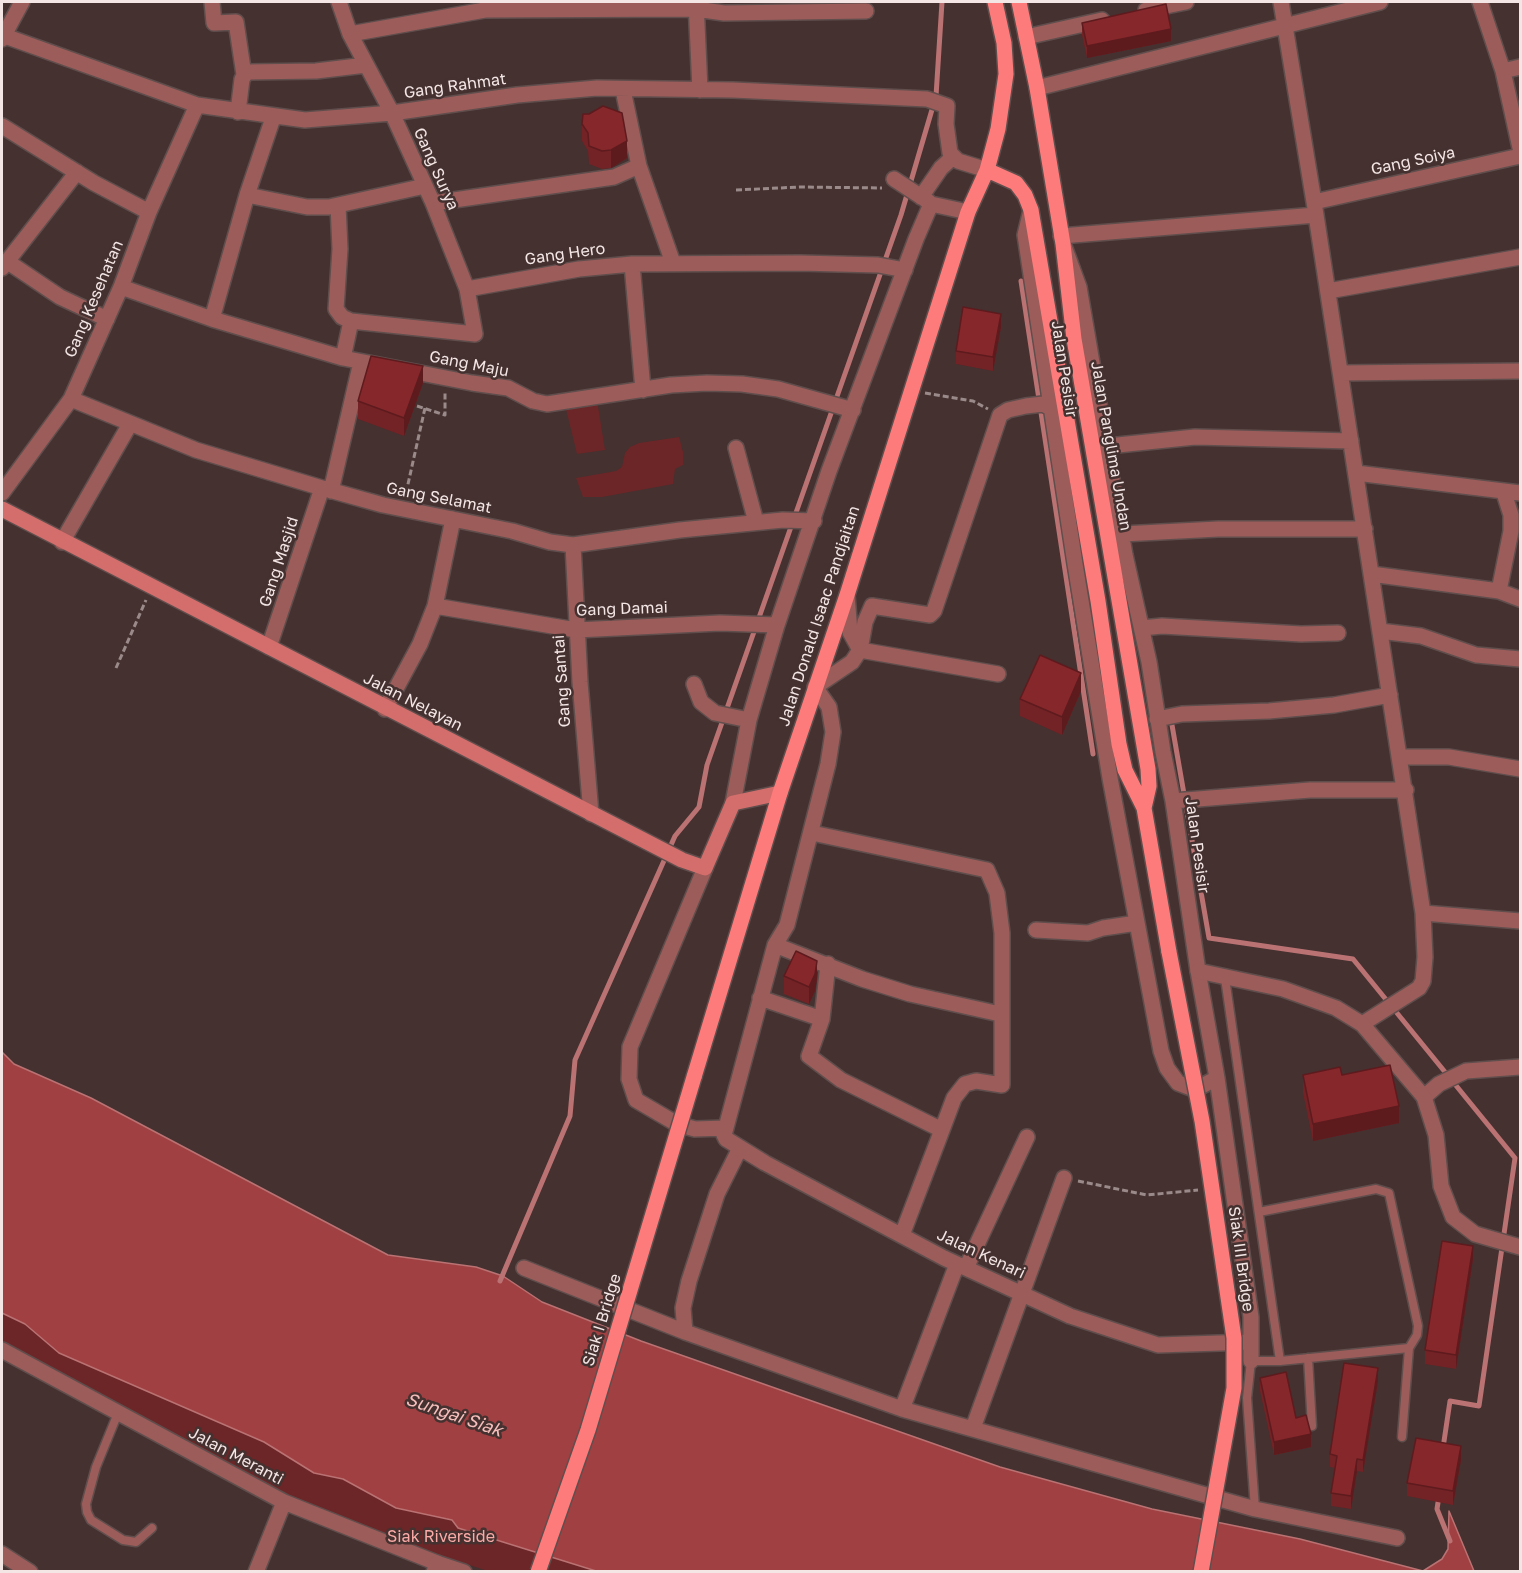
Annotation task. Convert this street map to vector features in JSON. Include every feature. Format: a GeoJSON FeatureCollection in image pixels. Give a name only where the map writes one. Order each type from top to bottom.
{"type":"FeatureCollection","features":[{"type":"Feature","properties":{"kind":"main road","name":"Jalan Donald Isaac Pandjaitan"},"geometry":{"type":"LineString","coordinates":[[694,1077],[780,793],[847,595],[968,212],[987,170],[1000,121],[1006,74],[1004,43],[994,2]]}},
{"type":"Feature","properties":{"kind":"main road","name":"Jalan Panglima Undan"},"geometry":{"type":"LineString","coordinates":[[1018,2],[1037,88],[1062,240],[1074,339],[1107,488],[1148,769],[1149,786],[1144,808]]}},
{"type":"Feature","properties":{"kind":"main road","name":"Jalan Panglima Undan"},"geometry":{"type":"LineString","coordinates":[[987,170],[1016,183],[1025,195],[1031,210],[1098,602],[1119,744],[1128,778],[1144,808],[1169,952]]}},
{"type":"Feature","properties":{"kind":"main road"},"geometry":{"type":"LineString","coordinates":[[1054,342],[1074,339]]}},
{"type":"Feature","properties":{"kind":"main road","name":"Jalan Nelayan"},"geometry":{"type":"LineString","coordinates":[[2,509],[657,849],[705,868]]}},
{"type":"Feature","properties":{"kind":"main road"},"geometry":{"type":"LineString","coordinates":[[705,868],[733,803],[780,793]]}},
{"type":"Feature","properties":{"kind":"main road","name":"Siak III Bridge"},"geometry":{"type":"LineString","coordinates":[[1169,952],[1202,1121],[1234,1338],[1234,1388],[1201,1572]]}},
{"type":"Feature","properties":{"kind":"main road","name":"Siak I Bridge"},"geometry":{"type":"LineString","coordinates":[[538,1572],[588,1430],[694,1077]]}},
{"type":"Feature","properties":{"kind":"street"},"geometry":{"type":"LineString","coordinates":[[2,37],[22,2]]}},
{"type":"Feature","properties":{"kind":"street"},"geometry":{"type":"LineString","coordinates":[[212,2],[214,23],[236,22],[244,75],[238,112]]}},
{"type":"Feature","properties":{"kind":"street","name":"Gang Surya"},"geometry":{"type":"LineString","coordinates":[[339,2],[350,34],[392,113],[433,203],[467,288]]}},
{"type":"Feature","properties":{"kind":"street"},"geometry":{"type":"LineString","coordinates":[[1026,36],[1186,2]]}},
{"type":"Feature","properties":{"kind":"street"},"geometry":{"type":"LineString","coordinates":[[1281,2],[1406,790],[1423,913],[1423,981],[1416,992],[1362,1024]]}},
{"type":"Feature","properties":{"kind":"street"},"geometry":{"type":"LineString","coordinates":[[1037,88],[1380,2]]}},
{"type":"Feature","properties":{"kind":"street"},"geometry":{"type":"LineString","coordinates":[[1480,2],[1503,71],[1521,148]]}},
{"type":"Feature","properties":{"kind":"street"},"geometry":{"type":"LineString","coordinates":[[350,34],[484,6],[696,5],[724,13],[866,11]]}},
{"type":"Feature","properties":{"kind":"street"},"geometry":{"type":"LineString","coordinates":[[696,5],[699,27],[700,90]]}},
{"type":"Feature","properties":{"kind":"street","name":"Gang Rahmat"},"geometry":{"type":"LineString","coordinates":[[2,37],[197,105],[273,118],[305,120],[392,113],[569,89],[700,90],[927,99],[947,106],[947,144],[954,157]]}},
{"type":"Feature","properties":{"kind":"street"},"geometry":{"type":"LineString","coordinates":[[244,75],[253,70],[316,71],[366,65]]}},
{"type":"Feature","properties":{"kind":"street"},"geometry":{"type":"LineString","coordinates":[[1503,71],[1521,67]]}},
{"type":"Feature","properties":{"kind":"street"},"geometry":{"type":"LineString","coordinates":[[623,90],[639,166],[673,263]]}},
{"type":"Feature","properties":{"kind":"street","name":"Gang Kesehatan"},"geometry":{"type":"LineString","coordinates":[[2,493],[71,399],[121,287],[149,212],[197,105]]}},
{"type":"Feature","properties":{"kind":"street"},"geometry":{"type":"LineString","coordinates":[[212,319],[247,195],[273,118]]}},
{"type":"Feature","properties":{"kind":"street"},"geometry":{"type":"LineString","coordinates":[[2,126],[77,172],[149,212]]}},
{"type":"Feature","properties":{"kind":"street","name":"Gang Soiya"},"geometry":{"type":"LineString","coordinates":[[1062,240],[1315,209],[1521,156]]}},
{"type":"Feature","properties":{"kind":"street"},"geometry":{"type":"LineString","coordinates":[[733,803],[771,624],[808,520],[829,471],[840,406],[892,268],[913,191],[954,157],[957,161],[987,170]]}},
{"type":"Feature","properties":{"kind":"street"},"geometry":{"type":"LineString","coordinates":[[433,203],[614,177],[639,166]]}},
{"type":"Feature","properties":{"kind":"street"},"geometry":{"type":"LineString","coordinates":[[77,172],[4,265],[60,297],[107,319]]}},
{"type":"Feature","properties":{"kind":"street"},"geometry":{"type":"LineString","coordinates":[[247,195],[307,207],[338,205],[425,186]]}},
{"type":"Feature","properties":{"kind":"street"},"geometry":{"type":"LineString","coordinates":[[913,191],[968,212]]}},
{"type":"Feature","properties":{"kind":"street"},"geometry":{"type":"LineString","coordinates":[[338,205],[340,249],[336,309],[342,317],[351,321],[475,334],[467,288]]}},
{"type":"Feature","properties":{"kind":"street","name":"Jalan Pesisir"},"geometry":{"type":"LineString","coordinates":[[1031,210],[1025,235],[1048,406],[1161,1051],[1167,1068],[1178,1083],[1191,1088],[1202,1086],[1217,1078]]}},
{"type":"Feature","properties":{"kind":"street","name":"Jalan Pesisir"},"geometry":{"type":"LineString","coordinates":[[1062,240],[1073,263],[1113,445],[1107,488],[1130,533],[1170,717],[1177,801],[1198,971],[1217,1078],[1251,1317],[1251,1361]]}},
{"type":"Feature","properties":{"kind":"street"},"geometry":{"type":"LineString","coordinates":[[1328,291],[1521,257]]}},
{"type":"Feature","properties":{"kind":"street"},"geometry":{"type":"LineString","coordinates":[[632,264],[643,390]]}},
{"type":"Feature","properties":{"kind":"street","name":"Gang Hero"},"geometry":{"type":"LineString","coordinates":[[467,288],[579,269],[632,264],[892,268]]}},
{"type":"Feature","properties":{"kind":"street","name":"Gang Maju"},"geometry":{"type":"LineString","coordinates":[[121,287],[212,319],[343,358],[508,388],[534,401],[547,404],[707,383],[742,384],[840,406]]}},
{"type":"Feature","properties":{"kind":"street"},"geometry":{"type":"LineString","coordinates":[[343,358],[351,321]]}},
{"type":"Feature","properties":{"kind":"street","name":"Gang Masjid"},"geometry":{"type":"LineString","coordinates":[[269,647],[327,490],[361,362]]}},
{"type":"Feature","properties":{"kind":"street"},"geometry":{"type":"LineString","coordinates":[[1341,373],[1521,371]]}},
{"type":"Feature","properties":{"kind":"street","name":"Gang Selamat"},"geometry":{"type":"LineString","coordinates":[[71,399],[196,450],[327,490],[402,510],[573,545],[756,522],[808,520]]}},
{"type":"Feature","properties":{"kind":"street"},"geometry":{"type":"LineString","coordinates":[[705,868],[630,1047],[629,1079],[636,1100],[677,1124],[695,1130],[726,1128],[775,945],[788,925],[812,833],[833,732],[829,707],[815,687],[844,670],[860,650],[865,622],[872,606],[930,615],[934,611],[1000,416],[1008,410],[1026,406],[1048,406]]}},
{"type":"Feature","properties":{"kind":"street"},"geometry":{"type":"LineString","coordinates":[[62,542],[130,424]]}},
{"type":"Feature","properties":{"kind":"street"},"geometry":{"type":"LineString","coordinates":[[1113,445],[1195,437],[1351,441]]}},
{"type":"Feature","properties":{"kind":"street"},"geometry":{"type":"LineString","coordinates":[[736,448],[756,522]]}},
{"type":"Feature","properties":{"kind":"street"},"geometry":{"type":"LineString","coordinates":[[1356,473],[1521,494]]}},
{"type":"Feature","properties":{"kind":"street"},"geometry":{"type":"LineString","coordinates":[[1499,591],[1511,531],[1511,515],[1504,493]]}},
{"type":"Feature","properties":{"kind":"street"},"geometry":{"type":"LineString","coordinates":[[385,709],[412,661],[435,606],[453,519]]}},
{"type":"Feature","properties":{"kind":"street"},"geometry":{"type":"LineString","coordinates":[[1130,533],[1365,529]]}},
{"type":"Feature","properties":{"kind":"street","name":"Gang Santai"},"geometry":{"type":"LineString","coordinates":[[573,545],[576,630],[591,814]]}},
{"type":"Feature","properties":{"kind":"street"},"geometry":{"type":"LineString","coordinates":[[1075,564],[1091,562]]}},
{"type":"Feature","properties":{"kind":"street"},"geometry":{"type":"LineString","coordinates":[[1371,574],[1499,591],[1521,599]]}},
{"type":"Feature","properties":{"kind":"street"},"geometry":{"type":"LineString","coordinates":[[847,595],[850,632],[860,650]]}},
{"type":"Feature","properties":{"kind":"street"},"geometry":{"type":"LineString","coordinates":[[1081,603],[1098,602]]}},
{"type":"Feature","properties":{"kind":"street","name":"Gang Damai"},"geometry":{"type":"LineString","coordinates":[[435,606],[576,630],[739,623],[771,624]]}},
{"type":"Feature","properties":{"kind":"street"},"geometry":{"type":"LineString","coordinates":[[1151,627],[1301,634],[1338,633]]}},
{"type":"Feature","properties":{"kind":"street"},"geometry":{"type":"LineString","coordinates":[[1380,631],[1421,636],[1476,655],[1521,659]]}},
{"type":"Feature","properties":{"kind":"street"},"geometry":{"type":"LineString","coordinates":[[860,650],[998,674]]}},
{"type":"Feature","properties":{"kind":"street"},"geometry":{"type":"LineString","coordinates":[[694,684],[701,702],[715,713],[733,719],[749,720]]}},
{"type":"Feature","properties":{"kind":"street"},"geometry":{"type":"LineString","coordinates":[[1170,717],[1334,705],[1390,695]]}},
{"type":"Feature","properties":{"kind":"street"},"geometry":{"type":"LineString","coordinates":[[1400,758],[1449,757],[1521,769]]}},
{"type":"Feature","properties":{"kind":"street"},"geometry":{"type":"LineString","coordinates":[[1177,801],[1310,790],[1406,790]]}},
{"type":"Feature","properties":{"kind":"street"},"geometry":{"type":"LineString","coordinates":[[812,833],[987,870],[997,893],[1002,933],[1000,1014],[1002,1085],[976,1081],[960,1087],[902,1235]]}},
{"type":"Feature","properties":{"kind":"street"},"geometry":{"type":"LineString","coordinates":[[1423,913],[1521,921]]}},
{"type":"Feature","properties":{"kind":"street"},"geometry":{"type":"LineString","coordinates":[[1036,930],[1088,933],[1103,928],[1137,923]]}},
{"type":"Feature","properties":{"kind":"street"},"geometry":{"type":"LineString","coordinates":[[775,945],[862,979],[910,994],[1000,1014]]}},
{"type":"Feature","properties":{"kind":"street"},"geometry":{"type":"LineString","coordinates":[[828,964],[822,1019],[808,1056],[817,1064],[888,1105],[942,1130]]}},
{"type":"Feature","properties":{"kind":"street"},"geometry":{"type":"LineString","coordinates":[[1198,971],[1283,989],[1336,1008],[1362,1024],[1424,1096],[1436,1135],[1441,1186],[1453,1216],[1475,1234],[1520,1247]]}},
{"type":"Feature","properties":{"kind":"street"},"geometry":{"type":"LineString","coordinates":[[760,998],[822,1019]]}},
{"type":"Feature","properties":{"kind":"street"},"geometry":{"type":"LineString","coordinates":[[1424,1096],[1439,1084],[1478,1069],[1521,1067]]}},
{"type":"Feature","properties":{"kind":"street","name":"Jalan Kenari"},"geometry":{"type":"LineString","coordinates":[[726,1128],[726,1139],[740,1148],[961,1266],[1070,1316],[1158,1345],[1251,1342]]}},
{"type":"Feature","properties":{"kind":"street"},"geometry":{"type":"LineString","coordinates":[[902,1409],[961,1266],[1027,1137]]}},
{"type":"Feature","properties":{"kind":"street"},"geometry":{"type":"LineString","coordinates":[[685,1332],[683,1308],[689,1281],[717,1194],[740,1148]]}},
{"type":"Feature","properties":{"kind":"street"},"geometry":{"type":"LineString","coordinates":[[973,1428],[1064,1178]]}},
{"type":"Feature","properties":{"kind":"street"},"geometry":{"type":"LineString","coordinates":[[524,1268],[685,1332],[902,1409],[1255,1509],[1397,1538]]}},
{"type":"Feature","properties":{"kind":"street","name":"Jalan Meranti"},"geometry":{"type":"LineString","coordinates":[[2,1350],[284,1502],[436,1567],[464,1572]]}},
{"type":"Feature","properties":{"kind":"street"},"geometry":{"type":"LineString","coordinates":[[256,1572],[284,1502]]}},
{"type":"Feature","properties":{"kind":"street"},"geometry":{"type":"LineString","coordinates":[[2,1554],[30,1572]]}},
{"type":"Feature","properties":{"kind":"lane"},"geometry":{"type":"LineString","coordinates":[[1225,978],[1280,1361]]}},
{"type":"Feature","properties":{"kind":"lane"},"geometry":{"type":"LineString","coordinates":[[1259,1212],[1376,1189],[1389,1192],[1417,1318],[1417,1335],[1409,1348],[1402,1437]]}},
{"type":"Feature","properties":{"kind":"lane"},"geometry":{"type":"LineString","coordinates":[[1255,1509],[1247,1398],[1251,1361],[1280,1361],[1409,1348]]}},
{"type":"Feature","properties":{"kind":"lane"},"geometry":{"type":"LineString","coordinates":[[1308,1358],[1312,1426]]}},
{"type":"Feature","properties":{"kind":"lane"},"geometry":{"type":"LineString","coordinates":[[118,1413],[96,1467],[86,1504],[87,1512],[91,1520],[123,1540],[136,1542],[152,1527]]}},
{"type":"Feature","properties":{"kind":"path"},"geometry":{"type":"LineString","coordinates":[[736,190],[889,187],[913,191]]}},
{"type":"Feature","properties":{"kind":"path"},"geometry":{"type":"LineString","coordinates":[[417,406],[445,415],[446,378]]}},
{"type":"Feature","properties":{"kind":"path"},"geometry":{"type":"LineString","coordinates":[[911,391],[973,401],[1000,416]]}},
{"type":"Feature","properties":{"kind":"path"},"geometry":{"type":"LineString","coordinates":[[402,510],[425,408]]}},
{"type":"Feature","properties":{"kind":"path"},"geometry":{"type":"LineString","coordinates":[[116,668],[151,588]]}},
{"type":"Feature","properties":{"kind":"path"},"geometry":{"type":"LineString","coordinates":[[1064,1178],[1147,1194],[1183,1193],[1202,1189]]}},
{"type":"Feature","properties":{"kind":"green space"},"geometry":{"type":"Polygon","coordinates":[[[597,400],[605,450],[577,454],[565,405],[597,400]]]}},
{"type":"Feature","properties":{"kind":"green space"},"geometry":{"type":"Polygon","coordinates":[[[679,437],[683,452],[683,465],[675,469],[673,484],[602,497],[583,497],[576,478],[616,471],[622,467],[625,453],[630,447],[639,443],[679,437]]]}},
{"type":"Feature","properties":{"kind":"green space","name":"Siak Riverside"},"geometry":{"type":"Polygon","coordinates":[[[2,1313],[25,1324],[59,1353],[264,1442],[314,1473],[343,1479],[396,1508],[452,1520],[596,1571],[488,1571],[441,1556],[288,1496],[2,1345],[2,1313]]]}},
{"type":"Feature","properties":{"kind":"water","name":"Sungai Siak"},"geometry":{"type":"Polygon","coordinates":[[[2,1052],[14,1064],[91,1098],[388,1255],[476,1267],[503,1276],[542,1302],[641,1341],[1000,1467],[1152,1509],[1300,1539],[1423,1571],[596,1571],[458,1528],[452,1520],[396,1508],[343,1479],[314,1473],[264,1442],[59,1353],[25,1324],[2,1313],[2,1052]]]}},
{"type":"Feature","properties":{"kind":"water"},"geometry":{"type":"Polygon","coordinates":[[[1449,1511],[1474,1571],[1423,1571],[1442,1559],[1448,1549],[1449,1511]]]}},
{"type":"Feature","properties":{"kind":"building"},"geometry":{"type":"Polygon","coordinates":[[[1166,4],[1171,29],[1087,46],[1082,23],[1166,4]]]}},
{"type":"Feature","properties":{"kind":"building"},"geometry":{"type":"Polygon","coordinates":[[[603,106],[622,113],[627,141],[611,150],[602,151],[589,146],[588,133],[582,124],[583,114],[589,114],[603,106]]]}},
{"type":"Feature","properties":{"kind":"building"},"geometry":{"type":"Polygon","coordinates":[[[963,307],[1001,314],[993,357],[956,351],[963,307]]]}},
{"type":"Feature","properties":{"kind":"building"},"geometry":{"type":"Polygon","coordinates":[[[371,356],[423,366],[404,418],[358,401],[371,356]]]}},
{"type":"Feature","properties":{"kind":"building"},"geometry":{"type":"Polygon","coordinates":[[[1040,655],[1081,673],[1062,717],[1020,699],[1040,655]]]}},
{"type":"Feature","properties":{"kind":"building"},"geometry":{"type":"Polygon","coordinates":[[[796,951],[817,961],[815,974],[809,987],[784,976],[796,951]]]}},
{"type":"Feature","properties":{"kind":"building"},"geometry":{"type":"Polygon","coordinates":[[[1390,1065],[1399,1106],[1313,1124],[1303,1075],[1340,1067],[1342,1075],[1390,1065]]]}},
{"type":"Feature","properties":{"kind":"building"},"geometry":{"type":"Polygon","coordinates":[[[1442,1241],[1473,1246],[1456,1355],[1425,1350],[1442,1241]]]}},
{"type":"Feature","properties":{"kind":"building"},"geometry":{"type":"Polygon","coordinates":[[[1344,1363],[1378,1368],[1363,1460],[1357,1459],[1351,1496],[1331,1493],[1337,1456],[1330,1454],[1344,1363]]]}},
{"type":"Feature","properties":{"kind":"building"},"geometry":{"type":"Polygon","coordinates":[[[1286,1372],[1296,1418],[1306,1415],[1311,1434],[1274,1442],[1260,1378],[1286,1372]]]}},
{"type":"Feature","properties":{"kind":"building"},"geometry":{"type":"Polygon","coordinates":[[[1416,1438],[1461,1446],[1453,1491],[1407,1483],[1416,1438]]]}},
{"type":"Feature","properties":{"kind":"waterway"},"geometry":{"type":"LineString","coordinates":[[500,1281],[570,1116],[575,1060],[675,836],[699,807],[707,765],[901,215],[936,96],[942,2]]}},
{"type":"Feature","properties":{"kind":"waterway"},"geometry":{"type":"LineString","coordinates":[[1021,281],[1093,754]]}},
{"type":"Feature","properties":{"kind":"waterway"},"geometry":{"type":"LineString","coordinates":[[1172,725],[1209,938],[1353,959],[1515,1158],[1479,1406],[1450,1401],[1443,1448]]}},
{"type":"Feature","properties":{"kind":"waterway"},"geometry":{"type":"LineString","coordinates":[[1439,1496],[1437,1509],[1450,1541]]}}]}
